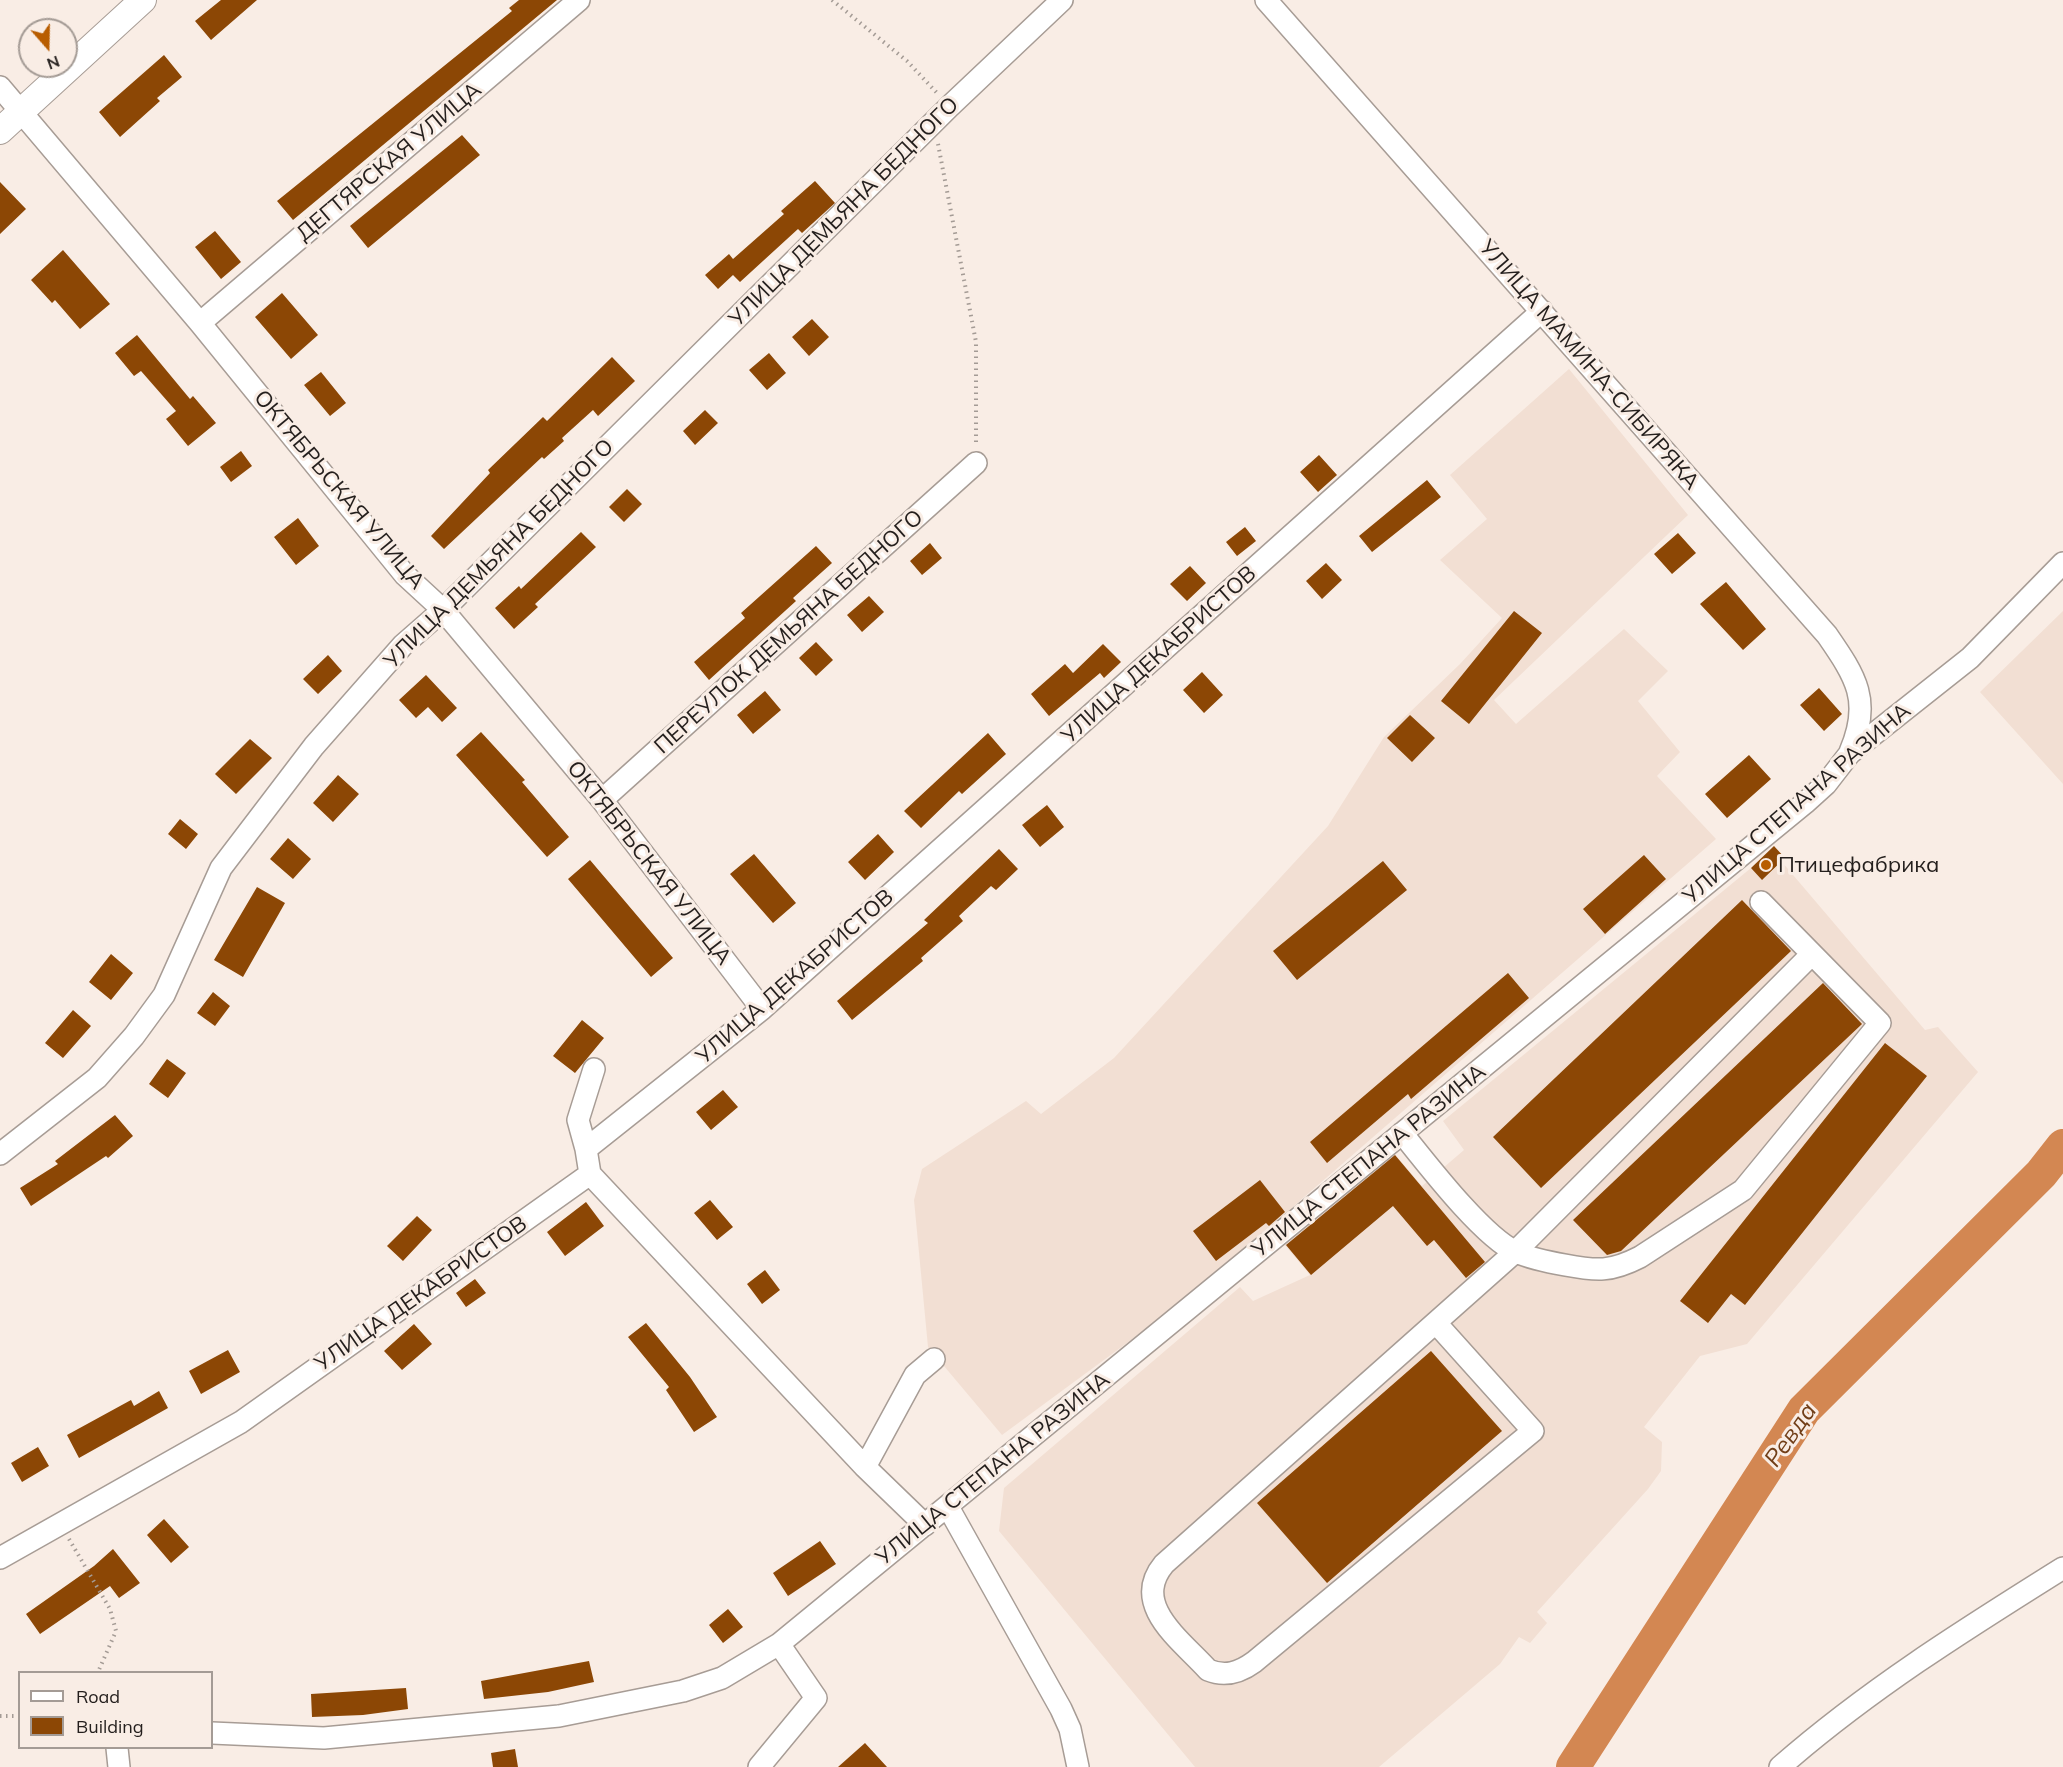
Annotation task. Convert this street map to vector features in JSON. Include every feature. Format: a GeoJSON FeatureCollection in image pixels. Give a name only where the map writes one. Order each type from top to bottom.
{"type":"FeatureCollection","features":[{"type":"Feature","properties":{"kind":"main road"},"geometry":{"type":"LineString","coordinates":[[0,131],[142,0]]}},
{"type":"Feature","properties":{"kind":"street","name":"ДЕГТЯРСКАЯ УЛИЦА"},"geometry":{"type":"LineString","coordinates":[[200,323],[579,0]]}},
{"type":"Feature","properties":{"kind":"street","name":"УЛИЦА ДЕМЬЯНА БЕДНОГО"},"geometry":{"type":"LineString","coordinates":[[0,1154],[97,1078],[134,1036],[164,995],[221,868],[314,746],[403,645],[443,610],[950,106],[1062,0]]}},
{"type":"Feature","properties":{"kind":"street","name":"УЛИЦА МАМИНА-СИБИРЯКА"},"geometry":{"type":"LineString","coordinates":[[1266,0],[1827,635],[1850,669],[1861,702],[1861,719],[1850,753]]}},
{"type":"Feature","properties":{"kind":"street","name":"ОКТЯБРЬСКАЯ УЛИЦА"},"geometry":{"type":"LineString","coordinates":[[0,87],[200,323],[405,575],[443,610],[602,800],[762,1009]]}},
{"type":"Feature","properties":{"kind":"street","name":"УЛИЦА ДЕКАБРИСТОВ"},"geometry":{"type":"LineString","coordinates":[[586,1149],[762,1009],[1542,311]]}},
{"type":"Feature","properties":{"kind":"street","name":"ПЕРЕУЛОК ДЕМЬЯНА БЕДНОГО"},"geometry":{"type":"LineString","coordinates":[[602,800],[976,463]]}},
{"type":"Feature","properties":{"kind":"street","name":"УЛИЦА СТЕПАНА РАЗИНА"},"geometry":{"type":"LineString","coordinates":[[213,1733],[324,1738],[559,1716],[683,1691],[722,1678],[779,1644],[1805,804],[1826,784],[1850,753],[1970,658],[2063,563]]}},
{"type":"Feature","properties":{"kind":"street"},"geometry":{"type":"LineString","coordinates":[[1402,1133],[1435,1174],[1490,1232],[1515,1252],[1536,1260],[1605,1270],[1623,1266],[1743,1190],[1880,1023],[1761,902]]}},
{"type":"Feature","properties":{"kind":"street"},"geometry":{"type":"LineString","coordinates":[[1436,1323],[1533,1431],[1243,1671],[1219,1675],[1208,1670],[1158,1616],[1151,1590],[1154,1576],[1164,1564],[1515,1252],[1812,954]]}},
{"type":"Feature","properties":{"kind":"street"},"geometry":{"type":"LineString","coordinates":[[594,1069],[578,1120],[590,1174],[865,1467],[925,1525]]}},
{"type":"Feature","properties":{"kind":"street","name":"УЛИЦА ДЕКАБРИСТОВ"},"geometry":{"type":"LineString","coordinates":[[0,1557],[241,1422],[590,1174]]}},
{"type":"Feature","properties":{"kind":"street"},"geometry":{"type":"LineString","coordinates":[[865,1467],[915,1375],[934,1359]]}},
{"type":"Feature","properties":{"kind":"street"},"geometry":{"type":"LineString","coordinates":[[948,1507],[1061,1709],[1070,1729],[1078,1767]]}},
{"type":"Feature","properties":{"kind":"street"},"geometry":{"type":"LineString","coordinates":[[1780,1767],[1869,1694],[1930,1652],[2063,1568]]}},
{"type":"Feature","properties":{"kind":"street"},"geometry":{"type":"LineString","coordinates":[[759,1767],[816,1698],[779,1644]]}},
{"type":"Feature","properties":{"kind":"street"},"geometry":{"type":"LineString","coordinates":[[117,1749],[119,1767]]}},
{"type":"Feature","properties":{"kind":"path"},"geometry":{"type":"LineString","coordinates":[[832,0],[907,61],[950,106]]}},
{"type":"Feature","properties":{"kind":"path"},"geometry":{"type":"LineString","coordinates":[[934,122],[976,342],[976,463]]}},
{"type":"Feature","properties":{"kind":"path"},"geometry":{"type":"LineString","coordinates":[[65,1521],[70,1544],[110,1609],[116,1631],[98,1671]]}},
{"type":"Feature","properties":{"kind":"path"},"geometry":{"type":"LineString","coordinates":[[0,1716],[18,1716]]}},
{"type":"Feature","properties":{"kind":"shaded area"},"geometry":{"type":"Polygon","coordinates":[[[1569,369],[1688,515],[1494,700],[1516,724],[1624,629],[1668,671],[1638,701],[1680,752],[1657,776],[1716,839],[1188,1298],[1002,1435],[928,1347],[914,1200],[922,1169],[1026,1101],[1041,1114],[1114,1058],[1328,826],[1384,737],[1460,664],[1502,618],[1440,560],[1487,519],[1450,475],[1569,369]]]}},
{"type":"Feature","properties":{"kind":"shaded area"},"geometry":{"type":"Polygon","coordinates":[[[2063,611],[2063,784],[1980,692],[2063,611]]]}},
{"type":"Feature","properties":{"kind":"shaded area"},"geometry":{"type":"Polygon","coordinates":[[[1782,862],[1925,1030],[1938,1027],[1978,1072],[1747,1344],[1700,1356],[1644,1427],[1662,1442],[1661,1471],[1648,1489],[1537,1612],[1547,1623],[1530,1643],[1519,1637],[1500,1664],[1379,1767],[1195,1767],[999,1531],[1004,1488],[1240,1287],[1253,1301],[1310,1275],[1284,1244],[1393,1152],[1422,1186],[1464,1150],[1443,1121],[1751,868],[1763,879],[1782,862]]]}},
{"type":"Feature","properties":{"kind":"building"},"geometry":{"type":"Polygon","coordinates":[[[221,0],[257,0],[211,40],[195,21],[221,0]]]}},
{"type":"Feature","properties":{"kind":"building"},"geometry":{"type":"Polygon","coordinates":[[[519,0],[557,0],[293,220],[277,201],[512,11],[509,8],[519,0]]]}},
{"type":"Feature","properties":{"kind":"building"},"geometry":{"type":"Polygon","coordinates":[[[164,55],[182,77],[157,98],[160,101],[120,137],[99,112],[164,55]]]}},
{"type":"Feature","properties":{"kind":"building"},"geometry":{"type":"Polygon","coordinates":[[[462,135],[480,155],[368,248],[350,226],[462,135]]]}},
{"type":"Feature","properties":{"kind":"building"},"geometry":{"type":"Polygon","coordinates":[[[815,181],[835,203],[802,233],[798,229],[740,282],[733,275],[718,289],[705,275],[729,254],[733,259],[784,214],[781,211],[815,181]]]}},
{"type":"Feature","properties":{"kind":"building"},"geometry":{"type":"Polygon","coordinates":[[[0,182],[26,209],[0,234],[0,182]]]}},
{"type":"Feature","properties":{"kind":"building"},"geometry":{"type":"Polygon","coordinates":[[[215,231],[241,262],[221,279],[195,247],[215,231]]]}},
{"type":"Feature","properties":{"kind":"building"},"geometry":{"type":"Polygon","coordinates":[[[63,250],[110,304],[80,329],[55,300],[52,303],[31,280],[63,250]]]}},
{"type":"Feature","properties":{"kind":"building"},"geometry":{"type":"Polygon","coordinates":[[[282,293],[318,335],[291,359],[255,317],[282,293]]]}},
{"type":"Feature","properties":{"kind":"building"},"geometry":{"type":"Polygon","coordinates":[[[812,319],[829,337],[809,356],[792,337],[812,319]]]}},
{"type":"Feature","properties":{"kind":"building"},"geometry":{"type":"Polygon","coordinates":[[[137,335],[190,399],[193,396],[216,423],[188,446],[166,419],[176,411],[141,371],[134,376],[115,353],[137,335]]]}},
{"type":"Feature","properties":{"kind":"building"},"geometry":{"type":"Polygon","coordinates":[[[769,353],[786,373],[767,390],[749,370],[769,353]]]}},
{"type":"Feature","properties":{"kind":"building"},"geometry":{"type":"Polygon","coordinates":[[[612,357],[635,381],[598,416],[593,410],[562,438],[564,441],[544,459],[542,457],[444,549],[431,536],[490,473],[488,470],[543,417],[547,421],[612,357]]]}},
{"type":"Feature","properties":{"kind":"building"},"geometry":{"type":"Polygon","coordinates":[[[321,372],[346,403],[330,416],[304,385],[321,372]]]}},
{"type":"Feature","properties":{"kind":"building"},"geometry":{"type":"Polygon","coordinates":[[[705,410],[718,423],[695,445],[683,431],[705,410]]]}},
{"type":"Feature","properties":{"kind":"building"},"geometry":{"type":"Polygon","coordinates":[[[241,451],[252,466],[231,482],[220,467],[241,451]]]}},
{"type":"Feature","properties":{"kind":"building"},"geometry":{"type":"Polygon","coordinates":[[[1319,455],[1337,475],[1318,492],[1300,472],[1319,455]]]}},
{"type":"Feature","properties":{"kind":"building"},"geometry":{"type":"Polygon","coordinates":[[[1427,480],[1441,497],[1372,552],[1359,536],[1427,480]]]}},
{"type":"Feature","properties":{"kind":"building"},"geometry":{"type":"Polygon","coordinates":[[[627,489],[642,504],[624,522],[609,507],[627,489]]]}},
{"type":"Feature","properties":{"kind":"building"},"geometry":{"type":"Polygon","coordinates":[[[298,518],[319,546],[296,565],[274,537],[298,518]]]}},
{"type":"Feature","properties":{"kind":"building"},"geometry":{"type":"Polygon","coordinates":[[[1245,527],[1256,541],[1237,556],[1226,542],[1245,527]]]}},
{"type":"Feature","properties":{"kind":"building"},"geometry":{"type":"Polygon","coordinates":[[[581,532],[596,547],[535,604],[538,607],[514,629],[495,608],[519,586],[521,589],[581,532]]]}},
{"type":"Feature","properties":{"kind":"building"},"geometry":{"type":"Polygon","coordinates":[[[1678,533],[1696,553],[1672,574],[1654,554],[1678,533]]]}},
{"type":"Feature","properties":{"kind":"building"},"geometry":{"type":"Polygon","coordinates":[[[930,543],[942,558],[922,575],[910,561],[930,543]]]}},
{"type":"Feature","properties":{"kind":"building"},"geometry":{"type":"Polygon","coordinates":[[[816,546],[832,563],[793,598],[796,601],[709,680],[694,662],[745,618],[741,613],[816,546]]]}},
{"type":"Feature","properties":{"kind":"building"},"geometry":{"type":"Polygon","coordinates":[[[1326,563],[1342,580],[1322,599],[1306,581],[1326,563]]]}},
{"type":"Feature","properties":{"kind":"building"},"geometry":{"type":"Polygon","coordinates":[[[1190,566],[1206,583],[1187,601],[1170,584],[1190,566]]]}},
{"type":"Feature","properties":{"kind":"building"},"geometry":{"type":"Polygon","coordinates":[[[1726,582],[1766,629],[1743,650],[1700,604],[1726,582]]]}},
{"type":"Feature","properties":{"kind":"building"},"geometry":{"type":"Polygon","coordinates":[[[869,596],[884,612],[862,632],[847,615],[869,596]]]}},
{"type":"Feature","properties":{"kind":"building"},"geometry":{"type":"Polygon","coordinates":[[[1514,611],[1542,633],[1469,724],[1441,701],[1514,611]]]}},
{"type":"Feature","properties":{"kind":"building"},"geometry":{"type":"Polygon","coordinates":[[[816,642],[833,660],[816,676],[799,658],[816,642]]]}},
{"type":"Feature","properties":{"kind":"building"},"geometry":{"type":"Polygon","coordinates":[[[1103,644],[1121,662],[1104,678],[1100,673],[1049,716],[1031,694],[1065,664],[1073,673],[1103,644]]]}},
{"type":"Feature","properties":{"kind":"building"},"geometry":{"type":"Polygon","coordinates":[[[328,655],[342,671],[318,694],[303,679],[328,655]]]}},
{"type":"Feature","properties":{"kind":"building"},"geometry":{"type":"Polygon","coordinates":[[[1202,672],[1223,695],[1204,713],[1183,690],[1202,672]]]}},
{"type":"Feature","properties":{"kind":"building"},"geometry":{"type":"Polygon","coordinates":[[[426,675],[457,708],[442,722],[428,707],[416,718],[399,700],[426,675]]]}},
{"type":"Feature","properties":{"kind":"building"},"geometry":{"type":"Polygon","coordinates":[[[1819,688],[1842,714],[1824,731],[1800,705],[1819,688]]]}},
{"type":"Feature","properties":{"kind":"building"},"geometry":{"type":"Polygon","coordinates":[[[765,691],[781,710],[753,734],[737,715],[765,691]]]}},
{"type":"Feature","properties":{"kind":"building"},"geometry":{"type":"Polygon","coordinates":[[[1410,715],[1435,738],[1412,762],[1387,738],[1410,715]]]}},
{"type":"Feature","properties":{"kind":"building"},"geometry":{"type":"Polygon","coordinates":[[[481,732],[525,780],[522,782],[569,837],[547,857],[456,755],[481,732]]]}},
{"type":"Feature","properties":{"kind":"building"},"geometry":{"type":"Polygon","coordinates":[[[988,733],[1006,754],[962,794],[959,791],[921,828],[904,811],[988,733]]]}},
{"type":"Feature","properties":{"kind":"building"},"geometry":{"type":"Polygon","coordinates":[[[250,739],[272,758],[236,794],[215,774],[250,739]]]}},
{"type":"Feature","properties":{"kind":"building"},"geometry":{"type":"Polygon","coordinates":[[[1749,755],[1771,779],[1727,818],[1705,794],[1749,755]]]}},
{"type":"Feature","properties":{"kind":"building"},"geometry":{"type":"Polygon","coordinates":[[[338,775],[359,794],[333,822],[313,803],[338,775]]]}},
{"type":"Feature","properties":{"kind":"building"},"geometry":{"type":"Polygon","coordinates":[[[1047,805],[1064,827],[1040,847],[1022,825],[1047,805]]]}},
{"type":"Feature","properties":{"kind":"building"},"geometry":{"type":"Polygon","coordinates":[[[180,819],[198,834],[186,849],[168,834],[180,819]]]}},
{"type":"Feature","properties":{"kind":"building"},"geometry":{"type":"Polygon","coordinates":[[[878,834],[894,852],[865,880],[848,862],[878,834]]]}},
{"type":"Feature","properties":{"kind":"building"},"geometry":{"type":"Polygon","coordinates":[[[288,838],[311,859],[293,879],[270,859],[288,838]]]}},
{"type":"Feature","properties":{"kind":"building","name":"Птицефабрика"},"geometry":{"type":"Polygon","coordinates":[[[1774,846],[1785,858],[1762,880],[1751,868],[1774,846]]]}},
{"type":"Feature","properties":{"kind":"building"},"geometry":{"type":"Polygon","coordinates":[[[999,849],[1018,869],[996,890],[991,886],[959,916],[963,921],[921,958],[923,961],[852,1020],[837,1001],[928,923],[924,920],[999,849]]]}},
{"type":"Feature","properties":{"kind":"building"},"geometry":{"type":"Polygon","coordinates":[[[754,854],[796,903],[773,923],[730,874],[754,854]]]}},
{"type":"Feature","properties":{"kind":"building"},"geometry":{"type":"Polygon","coordinates":[[[1644,855],[1666,879],[1605,934],[1583,909],[1644,855]]]}},
{"type":"Feature","properties":{"kind":"building"},"geometry":{"type":"Polygon","coordinates":[[[590,860],[673,958],[651,977],[568,879],[590,860]]]}},
{"type":"Feature","properties":{"kind":"building"},"geometry":{"type":"Polygon","coordinates":[[[1383,861],[1407,890],[1297,980],[1273,951],[1383,861]]]}},
{"type":"Feature","properties":{"kind":"building"},"geometry":{"type":"Polygon","coordinates":[[[257,887],[285,903],[243,977],[214,960],[257,887]]]}},
{"type":"Feature","properties":{"kind":"building"},"geometry":{"type":"Polygon","coordinates":[[[1742,900],[1791,951],[1541,1188],[1493,1137],[1742,900]]]}},
{"type":"Feature","properties":{"kind":"building"},"geometry":{"type":"Polygon","coordinates":[[[111,954],[133,973],[111,1000],[89,982],[111,954]]]}},
{"type":"Feature","properties":{"kind":"building"},"geometry":{"type":"Polygon","coordinates":[[[1508,973],[1529,998],[1411,1099],[1408,1094],[1327,1163],[1310,1142],[1508,973]]]}},
{"type":"Feature","properties":{"kind":"building"},"geometry":{"type":"Polygon","coordinates":[[[1823,983],[1862,1024],[1621,1251],[1607,1255],[1573,1220],[1823,983]]]}},
{"type":"Feature","properties":{"kind":"building"},"geometry":{"type":"Polygon","coordinates":[[[213,992],[230,1006],[215,1026],[197,1013],[213,992]]]}},
{"type":"Feature","properties":{"kind":"building"},"geometry":{"type":"Polygon","coordinates":[[[73,1010],[91,1026],[63,1058],[45,1043],[73,1010]]]}},
{"type":"Feature","properties":{"kind":"building"},"geometry":{"type":"Polygon","coordinates":[[[582,1020],[604,1038],[575,1073],[553,1056],[582,1020]]]}},
{"type":"Feature","properties":{"kind":"building"},"geometry":{"type":"Polygon","coordinates":[[[1885,1043],[1927,1076],[1745,1305],[1731,1294],[1708,1323],[1680,1301],[1885,1043]]]}},
{"type":"Feature","properties":{"kind":"building"},"geometry":{"type":"Polygon","coordinates":[[[167,1059],[186,1073],[168,1098],[149,1084],[167,1059]]]}},
{"type":"Feature","properties":{"kind":"building"},"geometry":{"type":"Polygon","coordinates":[[[723,1090],[738,1107],[711,1130],[696,1112],[723,1090]]]}},
{"type":"Feature","properties":{"kind":"building"},"geometry":{"type":"Polygon","coordinates":[[[115,1115],[133,1136],[108,1158],[106,1156],[31,1206],[20,1188],[58,1164],[55,1161],[115,1115]]]}},
{"type":"Feature","properties":{"kind":"building"},"geometry":{"type":"Polygon","coordinates":[[[1395,1155],[1485,1262],[1466,1278],[1434,1240],[1427,1246],[1393,1206],[1311,1275],[1286,1245],[1395,1155]]]}},
{"type":"Feature","properties":{"kind":"building"},"geometry":{"type":"Polygon","coordinates":[[[1260,1180],[1285,1212],[1269,1226],[1266,1223],[1216,1261],[1193,1231],[1260,1180]]]}},
{"type":"Feature","properties":{"kind":"building"},"geometry":{"type":"Polygon","coordinates":[[[710,1200],[733,1227],[717,1240],[694,1213],[710,1200]]]}},
{"type":"Feature","properties":{"kind":"building"},"geometry":{"type":"Polygon","coordinates":[[[586,1202],[604,1226],[565,1256],[547,1232],[586,1202]]]}},
{"type":"Feature","properties":{"kind":"building"},"geometry":{"type":"Polygon","coordinates":[[[417,1216],[432,1230],[403,1261],[387,1246],[417,1216]]]}},
{"type":"Feature","properties":{"kind":"building"},"geometry":{"type":"Polygon","coordinates":[[[765,1270],[780,1290],[762,1304],[747,1284],[765,1270]]]}},
{"type":"Feature","properties":{"kind":"building"},"geometry":{"type":"Polygon","coordinates":[[[475,1279],[486,1293],[466,1307],[456,1293],[475,1279]]]}},
{"type":"Feature","properties":{"kind":"building"},"geometry":{"type":"Polygon","coordinates":[[[646,1323],[690,1377],[717,1417],[694,1432],[666,1390],[669,1387],[628,1337],[646,1323]]]}},
{"type":"Feature","properties":{"kind":"building"},"geometry":{"type":"Polygon","coordinates":[[[414,1324],[432,1344],[402,1370],[384,1351],[414,1324]]]}},
{"type":"Feature","properties":{"kind":"building"},"geometry":{"type":"Polygon","coordinates":[[[228,1350],[240,1372],[201,1394],[189,1371],[228,1350]]]}},
{"type":"Feature","properties":{"kind":"building"},"geometry":{"type":"Polygon","coordinates":[[[1431,1351],[1502,1431],[1327,1583],[1257,1503],[1431,1351]]]}},
{"type":"Feature","properties":{"kind":"building"},"geometry":{"type":"Polygon","coordinates":[[[159,1391],[168,1408],[79,1458],[67,1435],[131,1400],[134,1406],[159,1391]]]}},
{"type":"Feature","properties":{"kind":"building"},"geometry":{"type":"Polygon","coordinates":[[[38,1447],[49,1466],[22,1482],[11,1463],[38,1447]]]}},
{"type":"Feature","properties":{"kind":"building"},"geometry":{"type":"Polygon","coordinates":[[[164,1519],[189,1547],[171,1563],[147,1535],[164,1519]]]}},
{"type":"Feature","properties":{"kind":"building"},"geometry":{"type":"Polygon","coordinates":[[[820,1541],[836,1564],[788,1596],[773,1573],[820,1541]]]}},
{"type":"Feature","properties":{"kind":"building"},"geometry":{"type":"Polygon","coordinates":[[[113,1549],[140,1583],[119,1598],[110,1586],[40,1634],[26,1614],[94,1566],[113,1549]]]}},
{"type":"Feature","properties":{"kind":"building"},"geometry":{"type":"Polygon","coordinates":[[[728,1609],[743,1627],[723,1643],[709,1625],[728,1609]]]}},
{"type":"Feature","properties":{"kind":"building"},"geometry":{"type":"Polygon","coordinates":[[[589,1661],[594,1682],[548,1692],[484,1699],[481,1681],[589,1661]]]}},
{"type":"Feature","properties":{"kind":"building"},"geometry":{"type":"Polygon","coordinates":[[[406,1688],[408,1709],[363,1715],[312,1717],[311,1694],[406,1688]]]}},
{"type":"Feature","properties":{"kind":"building"},"geometry":{"type":"Polygon","coordinates":[[[865,1743],[887,1767],[838,1767],[865,1743]]]}},
{"type":"Feature","properties":{"kind":"building"},"geometry":{"type":"Polygon","coordinates":[[[515,1749],[518,1767],[493,1767],[491,1753],[515,1749]]]}},
{"type":"Feature","properties":{"kind":"waterway","name":"Ревда"},"geometry":{"type":"LineString","coordinates":[[1573,1767],[1804,1410],[2041,1174],[2063,1146]]}},
{"type":"Feature","properties":{"kind":"place","name":"Птицефабрика"},"geometry":{"type":"Point","coordinates":[1766,865]}}]}
